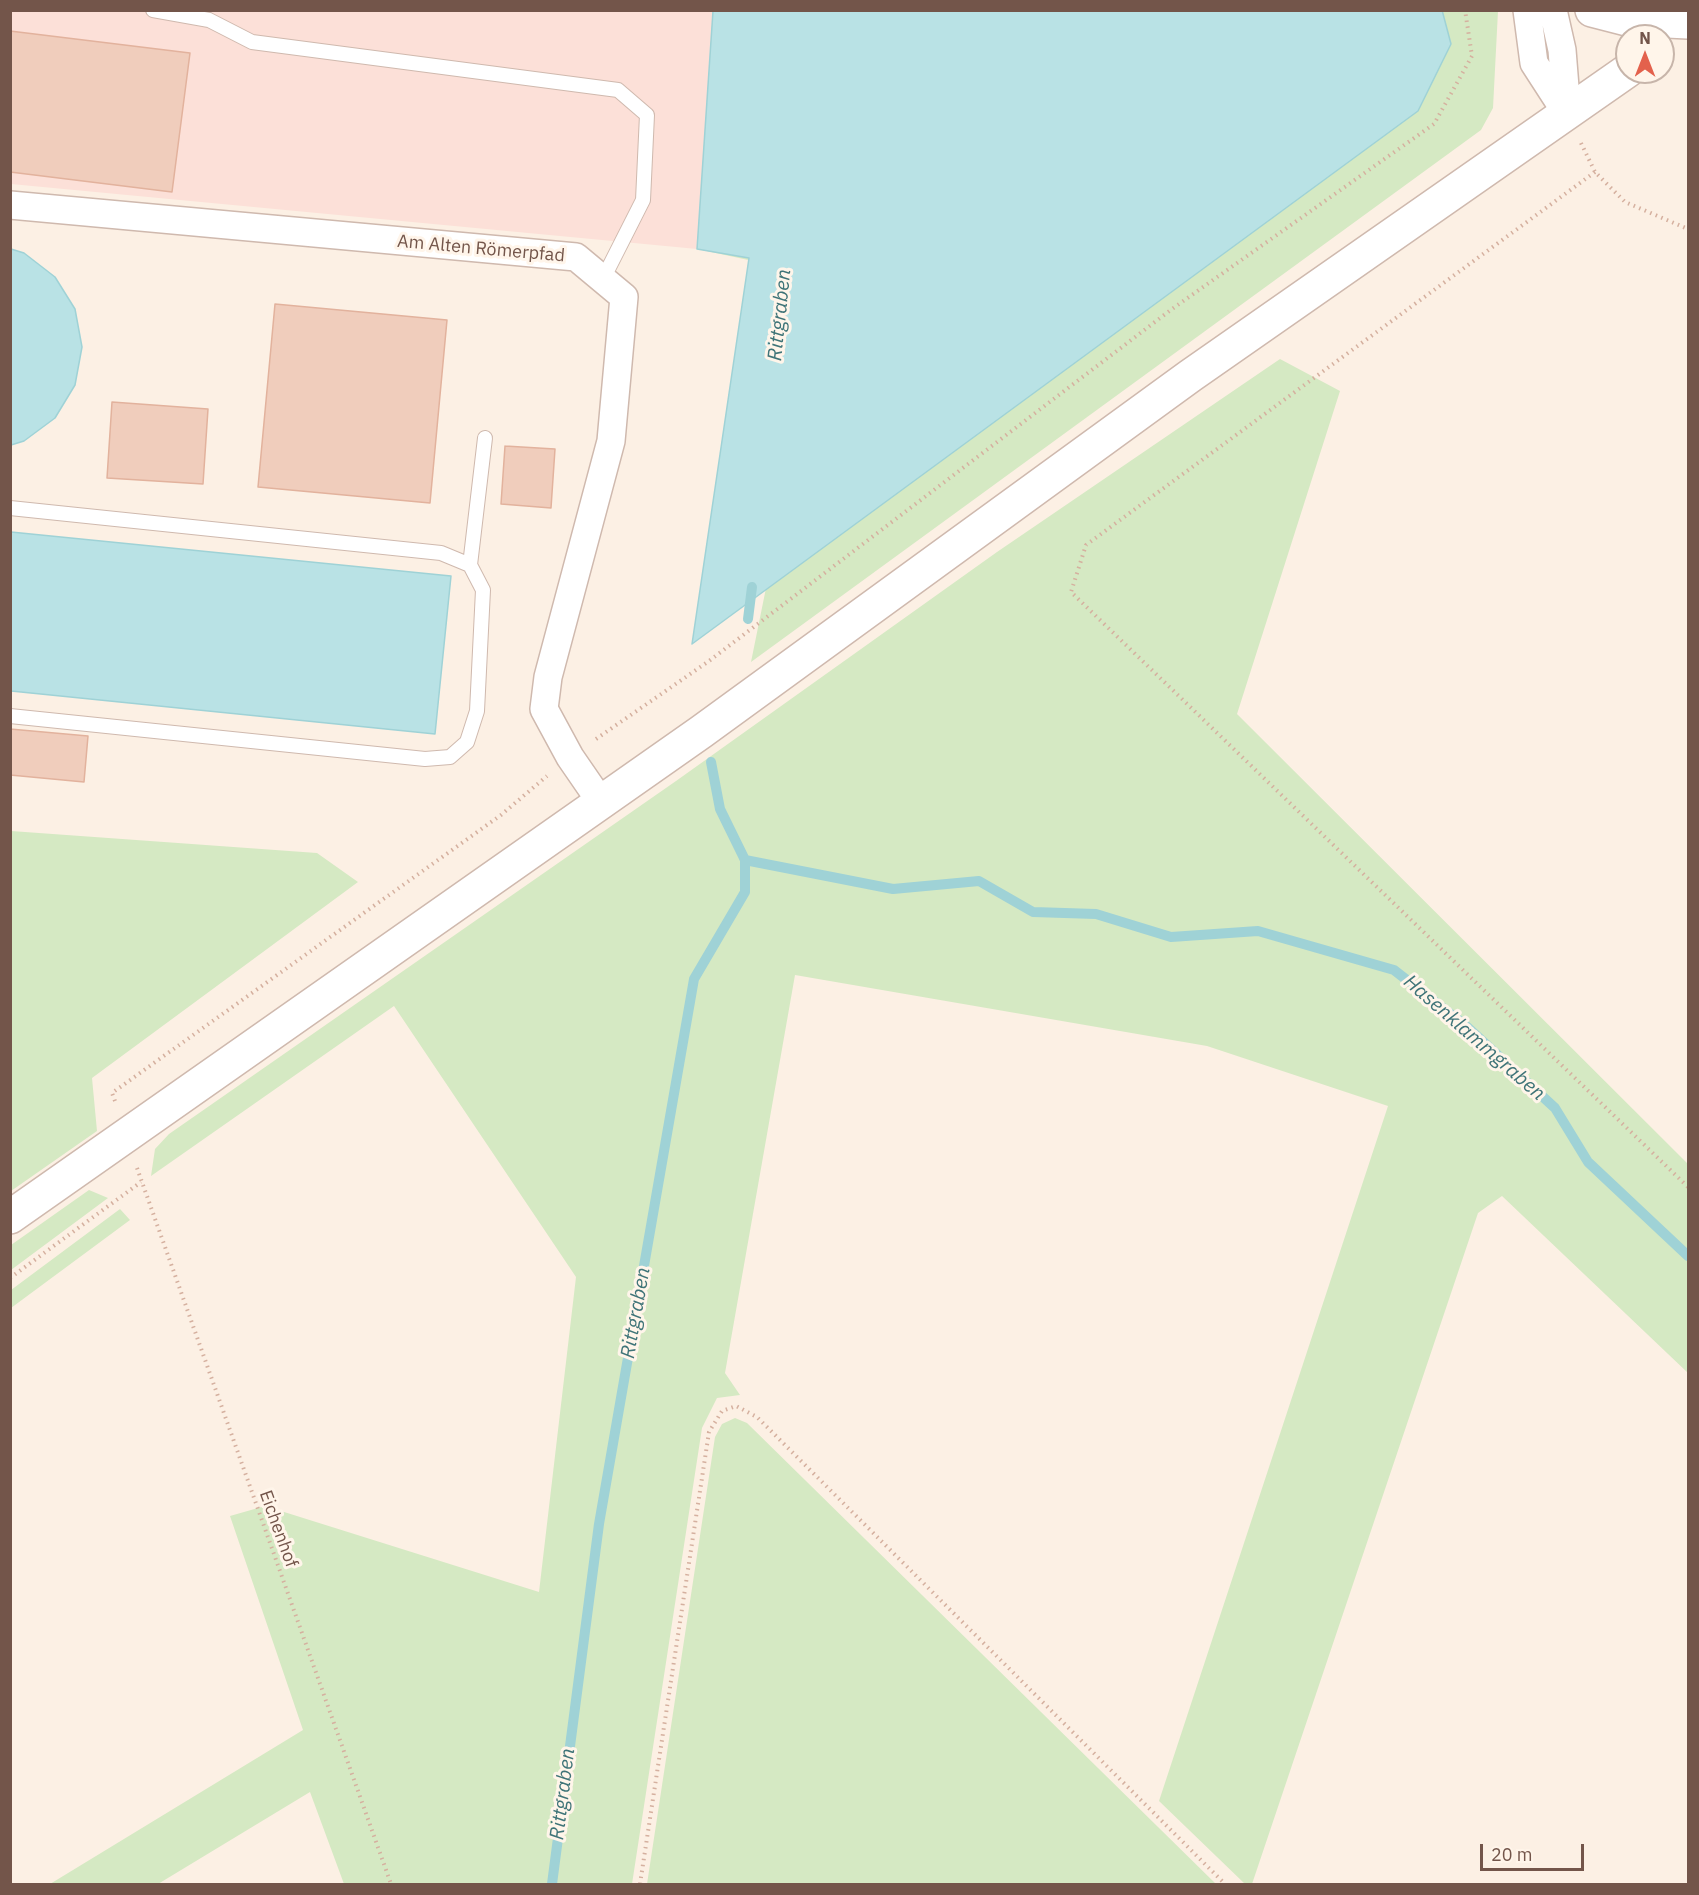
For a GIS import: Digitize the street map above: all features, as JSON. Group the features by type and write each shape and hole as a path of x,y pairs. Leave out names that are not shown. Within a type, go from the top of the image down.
{"street":[{"path":"1527,10 1534,63 1567,114"},
{"path":"1553,10 1562,50 1567,114"},
{"path":"1592,10 1627,19 1689,22"},
{"path":"1675,38 1689,28"},
{"path":"10,1217 601,802 990,523 1190,376 1615,80"},
{"name":"Am Alten Römerpfad","path":"10,205 576,257 624,297 611,441 548,677 544,709 570,756 601,802"}],"lane":[{"path":"153,10 209,20 252,42 618,90 647,115 643,200 603,279"},
{"path":"10,716 425,759 450,757 467,742 477,711 483,590 470,565 485,438"},
{"path":"10,508 441,553 470,565"}],"path":[{"path":"130,1134 112,1093 501,815 570,756 709,661 827,569 1172,309 1434,124 1472,56 1465,10"},
{"path":"1567,114 1595,172 1625,202 1689,229"},
{"path":"1595,172 1086,545 1071,592 1689,1187"},
{"name":"Eichenhof","path":"10,1278 141,1182 391,1884"},
{"path":"640,1884 709,1432 722,1411 736,1406 758,1417 1225,1884"}],"shaded area":[{"path":"10,11 713,11 697,249 11,184"}],"green space":[{"path":"713,11 1498,11 1493,108 1481,130 751,662 781,514 753,261 697,249"},
{"path":"1280,359 1340,391 1237,714 1688,1164 1688,1373 1502,1196 1478,1213 1252,1884 1245,1884 1159,1801 1388,1106 1207,1046 795,975 725,1373 740,1395 717,1398 702,1428 632,1884 344,1884 310,1792 158,1884 50,1884 303,1730 230,1516 265,1506 539,1592 576,1277 394,1006 151,1176 155,1149 169,1134 676,781 997,552"},
{"path":"11,831 317,853 358,882 92,1078 97,1131 11,1191"},
{"path":"89,1190 108,1198 11,1270 11,1245"},
{"path":"120,1209 130,1220 11,1308 11,1290"},
{"path":"735,1418 747,1423 1216,1884 647,1884 715,1437 722,1424"}],"water":[{"path":"1442,10 1451,44 1418,111 692,644 749,258 697,249 713,11"},
{"path":"11,249 24,253 55,277 75,309 82,347 75,385 55,418 24,441 11,445"},
{"path":"11,532 451,576 435,734 11,691"}],"building":[{"path":"10,31 190,53 172,192 10,172"},
{"path":"275,304 447,320 430,503 258,487"},
{"path":"112,402 208,409 203,484 107,478"},
{"path":"505,446 555,449 551,508 501,504"},
{"path":"10,729 88,736 84,782 10,775"}],"waterway":[{"name":"Rittgraben","path":"748,619 752,587"},
{"name":"Rittgraben","path":"552,1884 599,1524 694,979 745,892 745,860 720,809 711,762"},
{"name":"Hasenklammgraben","path":"745,860 893,889 979,881 1033,912 1096,914 1171,937 1258,931 1394,970 1466,1026 1555,1108 1588,1162 1688,1256"}]}
